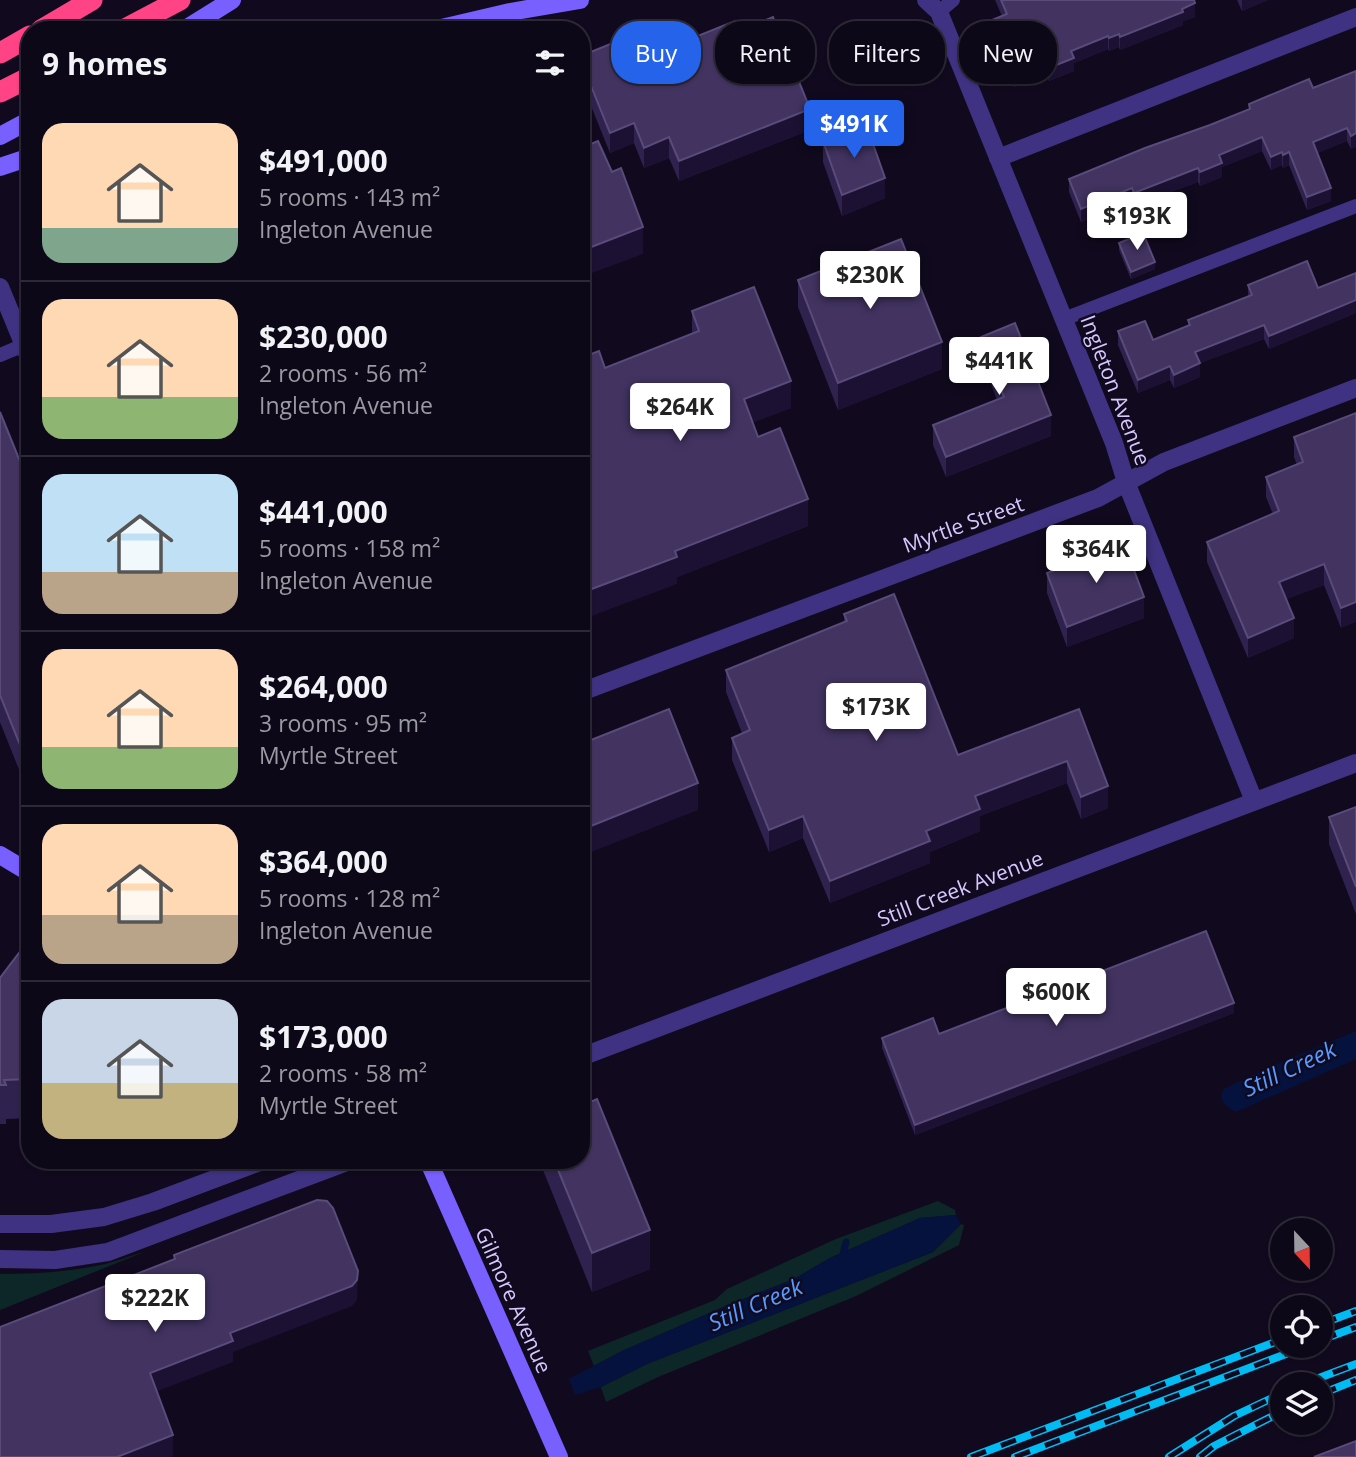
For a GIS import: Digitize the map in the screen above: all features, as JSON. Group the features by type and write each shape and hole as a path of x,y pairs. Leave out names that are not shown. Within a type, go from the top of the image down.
{"highway":[{"path":"56,21 92,0"},
{"path":"140,21 180,0"},
{"path":"0,52 21,41"},
{"path":"0,92 21,82"}],"main road":[{"path":"198,21 232,0"},
{"path":"472,21 580,0"},
{"path":"0,136 21,125"},
{"path":"0,167 21,160"},
{"path":"0,855 21,868"},
{"name":"Gilmore Avenue","path":"432,1169 559,1457"}],"street":[{"name":"Ingleton Avenue","path":"932,6 1064,319 1254,801"},
{"path":"998,158 1356,17"},
{"path":"0,287 21,338"},
{"name":"Myrtle Street","path":"590,689 1098,498 1164,462 1356,388"},
{"name":"Still Creek Avenue","path":"590,1054 1356,763"},
{"path":"0,1224 51,1224 104,1217 241,1169"},
{"path":"0,1259 55,1260 108,1252 328,1169"}],"lane":[{"path":"932,6 953,0"},
{"path":"1064,319 1356,205"},
{"path":"0,355 21,353"}],"green space":[{"path":"938,1201 955,1210 956,1215 920,1218 830,1258 794,1279 622,1351 594,1366 588,1351 715,1300 727,1289 836,1239"},
{"path":"961,1224 964,1225 959,1245 856,1296 658,1377 606,1402 601,1387 647,1364 933,1252"},
{"path":"144,1252 0,1310 0,1274 76,1269 106,1264"}],"water":[{"name":"Still Creek","path":"1356,1031 1356,1059 1236,1112 1224,1103 1224,1089"},
{"name":"Still Creek","path":"956,1215 961,1224 933,1252 647,1364 601,1387 575,1395 569,1379 622,1351 794,1279 830,1258 920,1218"}],"building":[{"path":"1001,0 1194,0 1195,3 1182,9 1183,12 1120,37 1119,34 1109,38 1108,36 1071,51 1074,58 1057,65 1057,21 992,21 1007,14"},
{"path":"715,29 715,84 800,84 810,109 679,161 669,137 644,148 634,123 610,133 590,83 590,52 611,44 611,84 701,84 701,35"},
{"path":"1356,71 1356,133 1351,136 1347,128 1313,142 1331,188 1307,197 1289,152 1271,157 1262,137 1219,155 1222,163 1200,172 1198,168 1134,193 1132,188 1081,209 1069,179 1250,109 1249,104 1309,79 1313,88"},
{"path":"866,124 885,178 842,195 823,141"},
{"path":"598,141 612,172 621,168 643,227 590,248 590,144"},
{"path":"1143,233 1155,262 1131,272 1119,243"},
{"path":"901,239 942,342 838,383 798,280"},
{"path":"1307,261 1318,288 1356,273 1356,300 1269,336 1264,325 1195,352 1200,363 1174,375 1170,366 1138,380 1118,331 1145,321 1153,340 1190,325 1188,320 1252,295 1248,285"},
{"path":"754,287 791,381 744,399 758,437 780,428 808,499 675,551 677,557 590,590 590,354 599,351 605,368 699,331 692,311"},
{"path":"1015,323 1051,415 946,457 933,425 1004,397 981,337"},
{"path":"0,412 21,464 21,745 0,695"},
{"path":"1356,413 1356,602 1341,608 1324,564 1279,582 1294,618 1248,638 1207,542 1279,511 1266,477 1303,462 1294,437"},
{"path":"1124,543 1144,597 1067,627 1047,573"},
{"path":"894,594 958,755 1079,709 1108,786 1081,797 1067,761 975,796 980,809 926,831 930,841 830,881 803,816 769,830 732,738 750,730 726,670 847,621 844,614"},
{"path":"669,709 698,783 590,826 590,740"},
{"path":"1356,807 1356,887 1329,817"},
{"path":"1206,931 1234,1003 915,1125 882,1038 933,1018 939,1034"},
{"path":"19,953 21,954 21,1079 4,1080 6,1085 0,1085 0,978"},
{"path":"597,1099 650,1230 592,1253 558,1169 590,1169 590,1102"},
{"path":"317,1200 327,1201 333,1208 358,1271 357,1280 352,1286 230,1333 233,1341 150,1373 173,1435 117,1457 0,1457 0,1327 175,1259 174,1255"},
{"path":"1356,1441 1356,1457 1314,1457"}],"waterway":[{"path":"842,1258 846,1242"}],"railway":[{"path":"1333,1320 1356,1311"},
{"path":"1333,1336 1356,1327"},
{"path":"971,1457 1270,1344"},
{"path":"1015,1457 1275,1358"},
{"path":"1333,1373 1356,1364"},
{"path":"1333,1389 1356,1380"},
{"path":"1169,1457 1234,1416 1270,1399"},
{"path":"1200,1457 1214,1446 1270,1418"}]}
